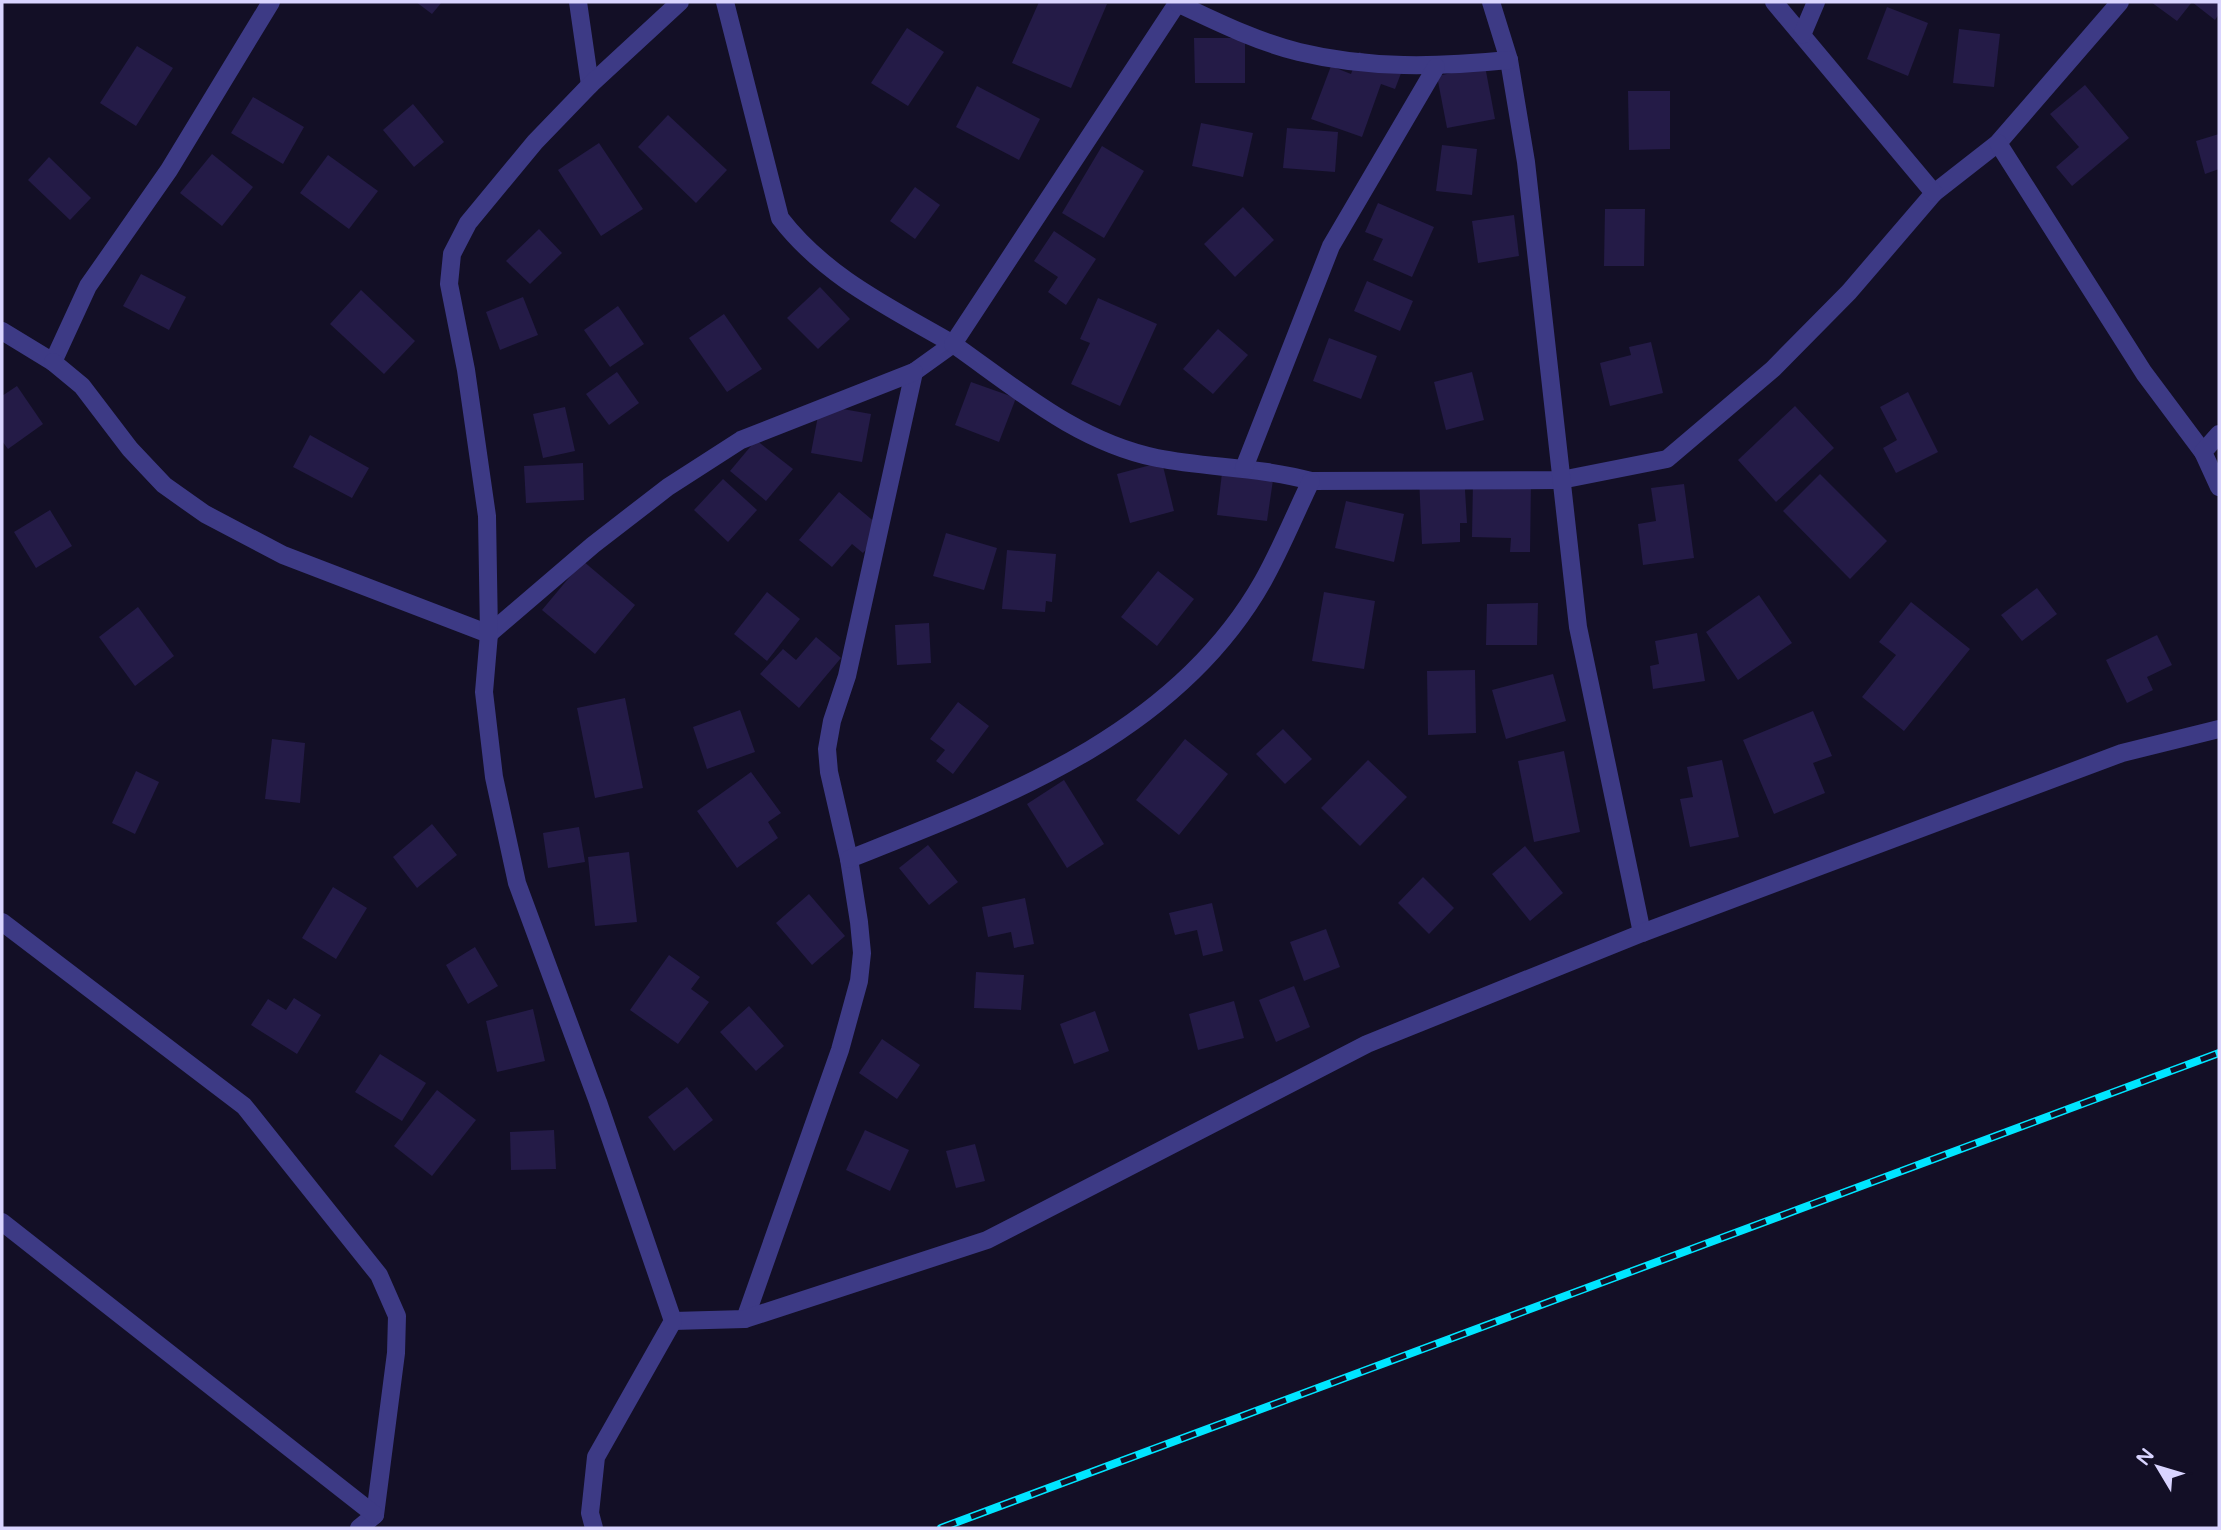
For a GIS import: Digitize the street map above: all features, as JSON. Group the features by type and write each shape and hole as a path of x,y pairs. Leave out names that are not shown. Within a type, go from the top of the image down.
{"street":[{"path":"54,362 88,286 169,170 271,2"},
{"path":"578,2 590,85"},
{"path":"594,1528 590,1513 596,1457 673,1321 598,1102 517,883 494,777 484,692 489,634 487,516 466,370 449,284 452,254 476,213 534,142 590,85 680,2"},
{"path":"725,2 780,218 802,247 837,276 953,344 1074,429 1119,448 1158,458 1244,468 1311,481 1561,480 1667,459 1782,359 1849,292 1934,193 1998,143 2120,2"},
{"path":"1491,2 1509,60 1526,162 1578,627 1642,933"},
{"path":"1774,2 1934,193"},
{"path":"1802,35 1816,2"},
{"path":"489,634 625,520 668,487 741,440 914,372 953,344 1065,169 1179,3 1229,27 1299,52 1388,65 1436,67 1509,60"},
{"path":"1244,468 1331,246 1436,67"},
{"path":"1998,143 2144,373 2203,452 2219,486"},
{"path":"2,331 54,362 82,386 130,449 164,485 205,514 284,555 489,634"},
{"path":"745,1319 840,1050 859,981 862,953 849,859 829,772 827,750 832,721 847,676 914,372"},
{"path":"2203,452 2219,434"},
{"path":"849,859 989,803 1049,774 1102,744 1169,694 1220,641 1262,583 1311,481"},
{"path":"673,1321 745,1319 987,1240 1367,1044 1642,933 2122,753 2219,729"},
{"path":"2,922 244,1106 379,1275 397,1316 397,1353 374,1515 359,1528"},
{"path":"2,1222 374,1515"}],"building":[{"path":"416,2 442,2 432,14"},
{"path":"1039,2 1107,4 1071,88 1012,63"},
{"path":"2151,2 2192,2 2177,21"},
{"path":"2192,2 2219,2 2219,14 2215,20"},
{"path":"1887,7 1928,23 1908,76 1867,59"},
{"path":"907,28 944,52 908,106 871,83"},
{"path":"1959,29 2000,34 1994,87 1953,83"},
{"path":"1194,38 1245,38 1245,83 1195,83"},
{"path":"137,46 173,68 136,126 100,103"},
{"path":"1359,52 1403,68 1395,89 1381,84 1362,137 1311,119 1331,66 1351,74"},
{"path":"1485,66 1495,119 1447,128 1437,76"},
{"path":"2085,85 2129,138 2072,186 2056,167 2079,147 2050,114"},
{"path":"977,86 1040,119 1019,160 956,127"},
{"path":"1628,91 1670,91 1670,149 1629,150"},
{"path":"253,97 304,127 283,164 231,133"},
{"path":"413,104 444,142 414,167 383,130"},
{"path":"668,115 727,170 696,203 638,147"},
{"path":"1201,123 1253,133 1243,177 1192,166"},
{"path":"1287,128 1338,132 1335,172 1283,168"},
{"path":"2219,134 2219,169 2205,174 2196,141"},
{"path":"599,143 643,209 601,236 558,170"},
{"path":"1442,145 1477,149 1472,195 1436,191"},
{"path":"1102,146 1144,171 1104,238 1062,213"},
{"path":"212,154 253,187 222,226 180,193"},
{"path":"328,155 378,191 349,229 300,193"},
{"path":"49,157 91,198 70,220 28,180"},
{"path":"915,187 940,205 915,239 890,221"},
{"path":"1378,203 1434,227 1412,277 1373,260 1383,239 1365,232"},
{"path":"1243,207 1274,240 1235,277 1204,244"},
{"path":"1605,209 1645,209 1644,266 1604,266"},
{"path":"1514,215 1519,256 1478,263 1472,221"},
{"path":"539,229 562,253 530,284 506,261"},
{"path":"1054,231 1096,259 1066,305 1048,292 1058,277 1034,261"},
{"path":"141,274 186,297 169,330 123,306"},
{"path":"1367,281 1413,301 1400,331 1354,311"},
{"path":"820,287 850,319 818,349 787,318"},
{"path":"361,290 415,341 384,374 330,324"},
{"path":"523,297 538,335 500,350 486,312"},
{"path":"1098,298 1157,324 1120,406 1071,384 1090,343 1080,339"},
{"path":"618,306 644,344 610,367 584,330"},
{"path":"724,314 762,369 727,392 689,338"},
{"path":"1218,329 1248,355 1213,394 1183,369"},
{"path":"1329,338 1377,356 1361,399 1313,381"},
{"path":"1651,342 1663,393 1610,406 1600,363 1631,355 1629,347"},
{"path":"617,372 639,403 609,425 586,394"},
{"path":"1472,372 1484,420 1446,430 1434,382"},
{"path":"971,382 1016,398 999,442 955,425"},
{"path":"17,386 43,424 8,449 2,441 2,396"},
{"path":"1908,392 1938,452 1896,473 1883,448 1897,440 1880,407"},
{"path":"820,405 871,414 862,462 811,453"},
{"path":"1795,406 1834,448 1776,502 1738,460"},
{"path":"565,407 575,451 543,458 533,414"},
{"path":"310,435 369,468 352,498 293,467"},
{"path":"756,440 793,469 766,501 730,471"},
{"path":"1162,462 1174,511 1130,523 1117,474"},
{"path":"583,463 584,500 526,503 524,466"},
{"path":"1222,473 1273,480 1267,521 1217,515"},
{"path":"1464,474 1467,523 1460,523 1460,542 1422,544 1419,477"},
{"path":"1820,474 1887,541 1850,579 1783,511"},
{"path":"723,479 757,510 728,542 694,510"},
{"path":"1473,480 1531,481 1530,552 1510,552 1511,538 1472,537"},
{"path":"1684,484 1694,558 1643,565 1638,524 1656,521 1651,488"},
{"path":"839,492 883,529 863,553 852,544 832,567 799,540"},
{"path":"1346,501 1404,514 1394,562 1335,548"},
{"path":"50,510 72,546 36,568 14,532"},
{"path":"946,533 997,548 984,590 933,576"},
{"path":"1007,550 1056,554 1052,602 1046,601 1045,612 1002,609"},
{"path":"583,561 635,605 595,654 542,610"},
{"path":"1158,571 1194,599 1157,646 1121,617"},
{"path":"2037,588 2057,614 2022,641 2001,615"},
{"path":"767,592 800,619 767,661 734,634"},
{"path":"1324,592 1375,601 1364,669 1312,661"},
{"path":"1759,595 1792,643 1738,680 1706,632"},
{"path":"1911,602 1970,649 1904,731 1862,697 1896,655 1879,642"},
{"path":"1538,603 1537,645 1486,645 1487,604"},
{"path":"138,607 174,656 135,686 99,637"},
{"path":"929,623 931,663 897,665 895,625"},
{"path":"1697,633 1705,681 1653,689 1650,666 1659,664 1655,641"},
{"path":"2157,635 2172,665 2147,677 2153,690 2127,703 2106,660"},
{"path":"816,637 841,658 799,708 760,674 783,649 796,660"},
{"path":"1475,670 1476,733 1428,735 1427,671"},
{"path":"1553,674 1566,721 1506,739 1492,690"},
{"path":"625,698 643,788 595,798 577,708"},
{"path":"958,702 989,726 953,774 936,761 945,750 930,739"},
{"path":"740,710 755,752 707,769 693,727"},
{"path":"1813,711 1832,756 1813,763 1825,793 1774,814 1743,740"},
{"path":"1283,729 1312,759 1285,784 1256,754"},
{"path":"272,739 305,743 300,803 265,799"},
{"path":"1185,739 1228,774 1179,835 1136,800"},
{"path":"1564,751 1580,832 1534,842 1518,761"},
{"path":"1368,760 1407,797 1360,846 1321,808"},
{"path":"1722,760 1739,837 1690,847 1680,799 1693,797 1687,767"},
{"path":"136,771 159,782 135,834 112,823"},
{"path":"751,772 781,813 768,822 778,838 737,868 697,811"},
{"path":"1064,780 1104,844 1067,868 1027,804"},
{"path":"432,824 457,855 417,888 393,857"},
{"path":"579,827 585,862 548,868 543,833"},
{"path":"928,845 958,882 929,905 899,868"},
{"path":"1525,846 1563,893 1530,921 1492,874"},
{"path":"629,852 637,922 595,926 588,857"},
{"path":"1423,877 1454,908 1429,934 1398,903"},
{"path":"333,887 367,908 336,959 302,938"},
{"path":"809,894 845,936 812,965 776,923"},
{"path":"1025,898 1034,944 1014,948 1011,932 988,937 982,907"},
{"path":"1212,903 1223,951 1203,956 1197,930 1175,935 1169,913"},
{"path":"1326,929 1340,967 1304,981 1290,942"},
{"path":"475,947 498,986 468,1004 446,965"},
{"path":"669,955 700,977 691,989 709,1002 678,1044 630,1010"},
{"path":"976,972 1024,975 1021,1010 974,1008"},
{"path":"1294,986 1310,1027 1276,1042 1259,1000"},
{"path":"294,998 321,1015 297,1054 251,1025 268,999 286,1010"},
{"path":"1234,1001 1244,1038 1198,1050 1189,1014"},
{"path":"749,1006 784,1046 756,1071 720,1032"},
{"path":"533,1009 545,1061 497,1072 486,1021"},
{"path":"1095,1011 1109,1051 1074,1064 1060,1024"},
{"path":"882,1039 920,1065 897,1099 859,1073"},
{"path":"380,1054 426,1083 402,1121 355,1092"},
{"path":"687,1087 713,1120 674,1151 648,1117"},
{"path":"437,1090 476,1120 432,1176 394,1146"},
{"path":"554,1130 556,1169 511,1170 510,1132"},
{"path":"865,1130 909,1150 890,1191 846,1170"},
{"path":"975,1144 985,1181 956,1188 946,1151"}],"railway":[{"path":"941,1528 2219,1053"}]}
